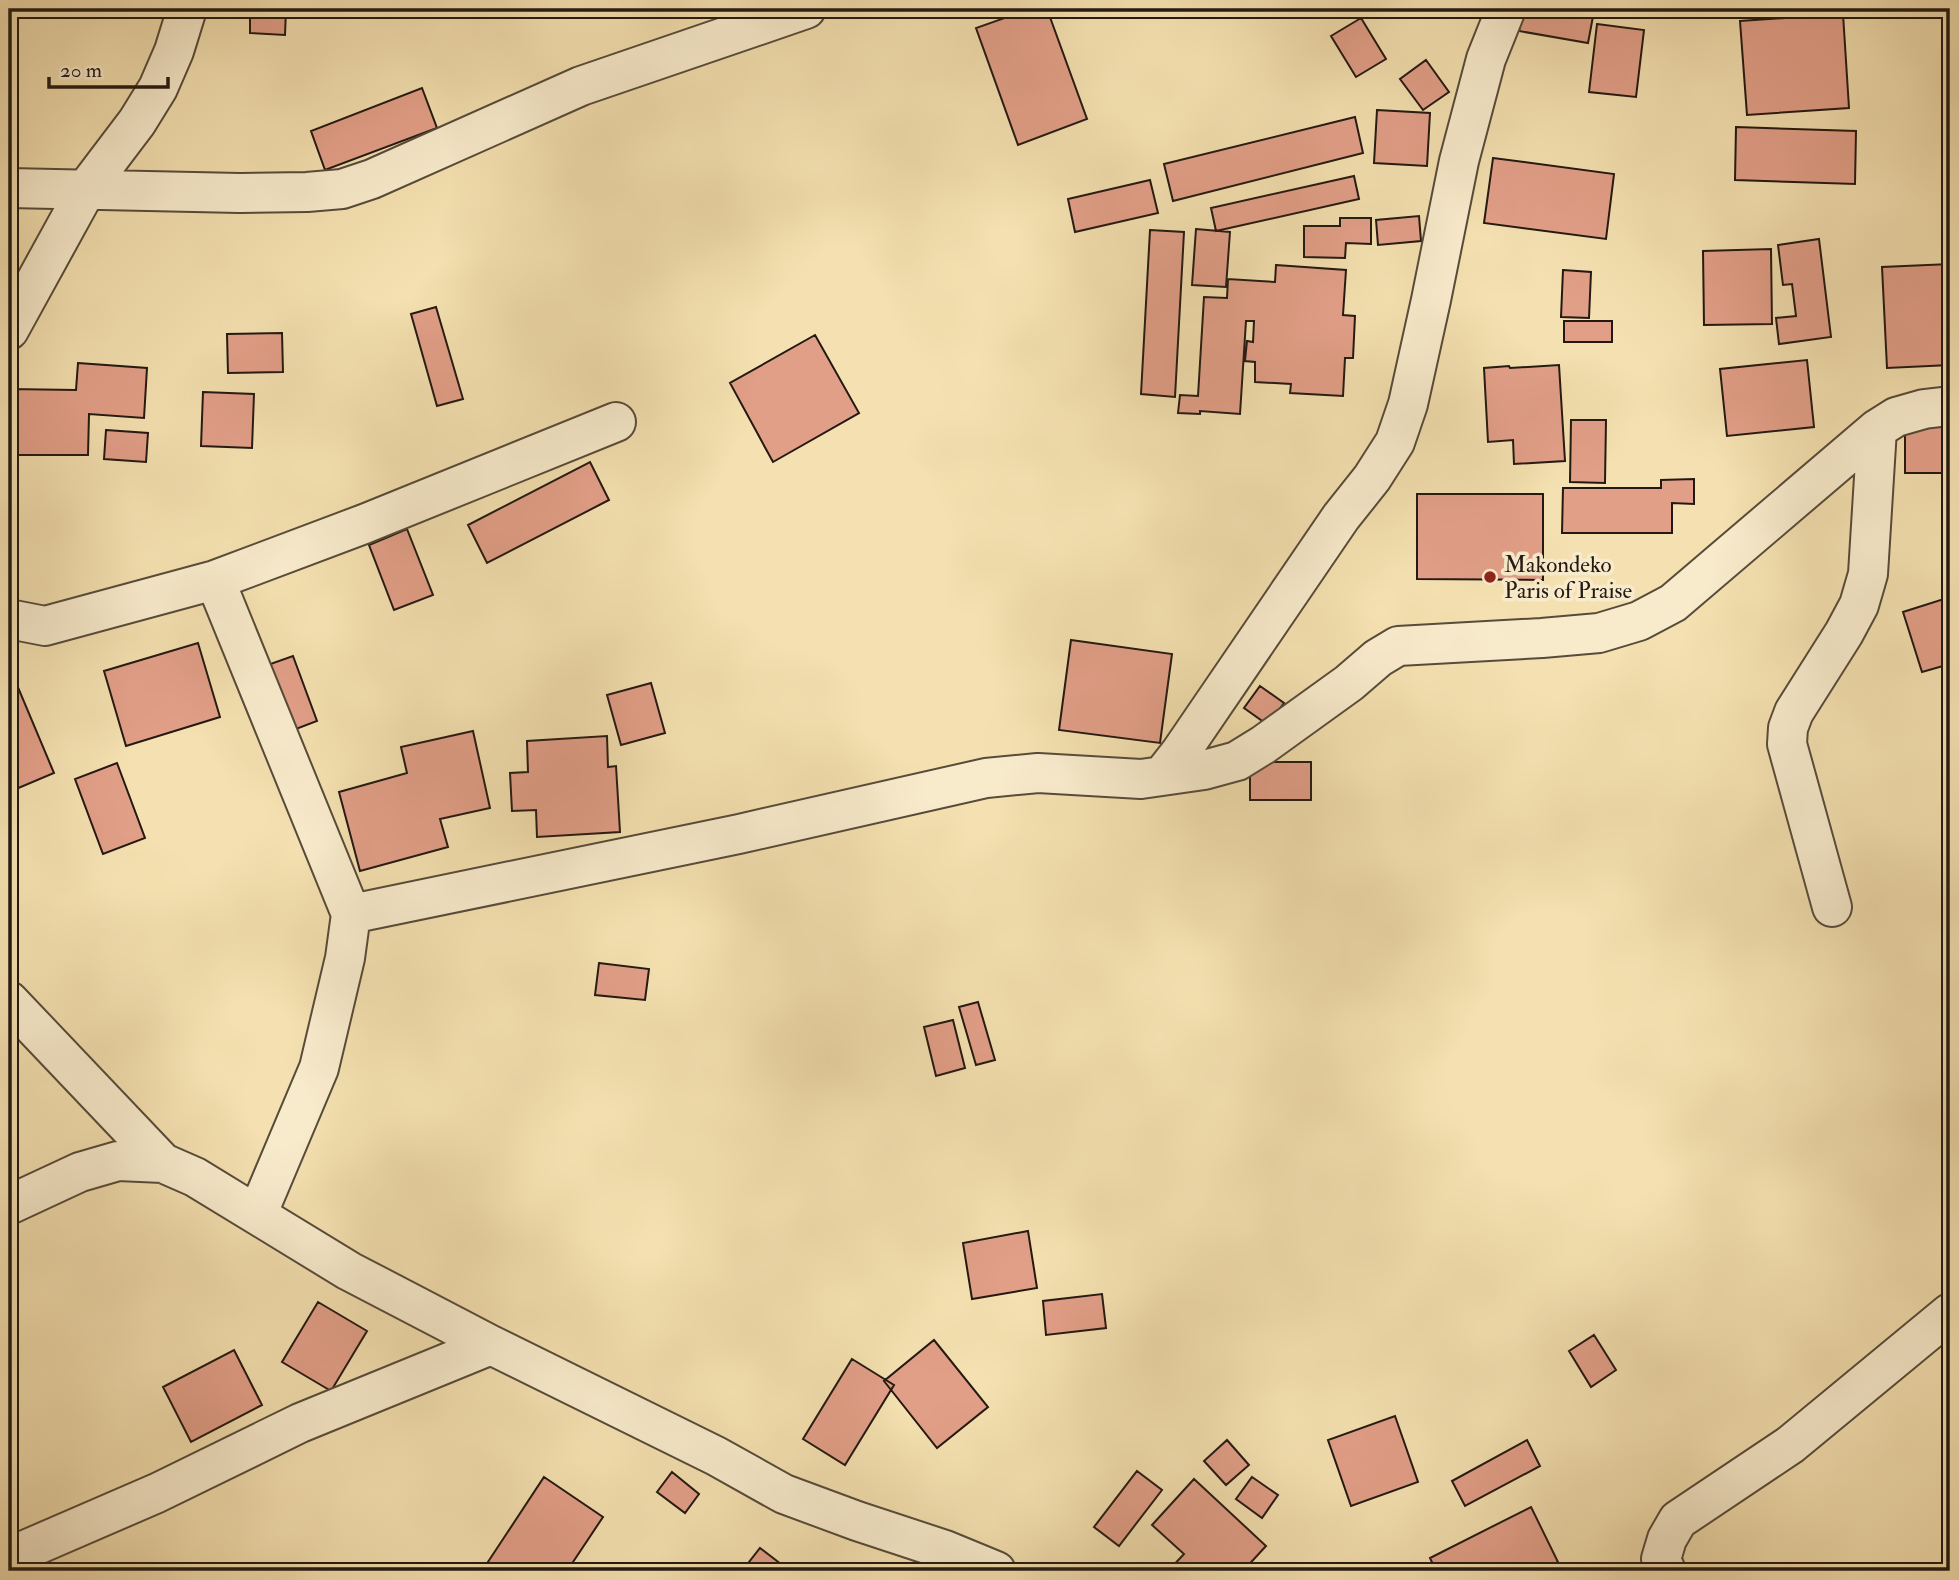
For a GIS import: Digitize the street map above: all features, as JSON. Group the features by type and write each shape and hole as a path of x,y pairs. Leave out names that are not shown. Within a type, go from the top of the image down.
{"street":[{"path":"9,330 87,188 138,122 158,88 174,51 187,9"},
{"path":"9,188 240,193 342,190 581,86 806,9"},
{"path":"1162,776 1395,442 1411,391 1459,161 1486,59 1506,9"},
{"path":"351,914 739,834 986,778 1038,773 1142,779 1204,770 1237,761 1398,646 1599,633 1639,621 1673,603 1877,429 1896,416 1950,406"},
{"path":"9,619 45,626 215,580 364,524 616,422"},
{"path":"1832,907 1787,744 1788,728 1794,712 1859,605 1868,574 1877,429"},
{"path":"215,580 351,914 345,958 319,1068 257,1215"},
{"path":"9,1001 163,1163"},
{"path":"9,1205 80,1172 118,1161 163,1163 195,1177 349,1271 491,1345 716,1456 785,1494 945,1550 996,1571"},
{"path":"1666,1571 1661,1559 1667,1539 1678,1520 1790,1445 1950,1313"},
{"path":"9,1557 157,1493 300,1423 491,1345"}],"building":[{"path":"250,9 286,9 285,35 250,33"},
{"path":"1030,9 1047,9 1087,119 1018,145 976,28"},
{"path":"1523,9 1594,11 1588,43 1519,31"},
{"path":"1843,14 1849,108 1747,115 1740,21"},
{"path":"1361,18 1386,59 1356,77 1331,36"},
{"path":"1597,24 1644,30 1636,97 1589,92"},
{"path":"1426,60 1449,92 1423,110 1400,79"},
{"path":"422,88 437,128 325,170 311,131"},
{"path":"1377,110 1430,113 1427,166 1374,163"},
{"path":"1355,117 1363,153 1173,201 1164,164"},
{"path":"1736,127 1856,131 1855,184 1735,180"},
{"path":"1493,158 1614,174 1606,239 1484,223"},
{"path":"1354,176 1359,199 1216,231 1211,208"},
{"path":"1150,180 1158,213 1075,232 1068,199"},
{"path":"1419,216 1421,241 1378,245 1376,220"},
{"path":"1340,218 1371,218 1371,244 1346,243 1345,258 1304,257 1304,226 1340,226"},
{"path":"1196,229 1230,232 1226,287 1192,285"},
{"path":"1150,230 1184,232 1175,397 1141,394"},
{"path":"1819,239 1831,337 1779,344 1776,318 1796,316 1792,284 1783,285 1778,245"},
{"path":"1771,249 1772,324 1704,325 1703,251"},
{"path":"1950,264 1950,365 1887,368 1882,267"},
{"path":"1276,265 1346,270 1343,315 1355,316 1353,358 1345,358 1343,396 1290,393 1291,384 1255,382 1255,362 1245,361 1247,341 1253,342 1254,321 1246,321 1240,414 1200,411 1200,414 1178,413 1180,395 1198,396 1204,297 1227,298 1228,279 1275,282"},
{"path":"1563,270 1591,272 1589,318 1561,317"},
{"path":"436,307 463,399 437,406 411,314"},
{"path":"1564,321 1612,321 1612,342 1564,342"},
{"path":"282,333 283,372 228,373 227,334"},
{"path":"815,335 859,413 773,462 730,383"},
{"path":"1807,360 1814,427 1727,436 1720,369"},
{"path":"78,363 147,368 144,418 89,414 88,455 9,455 9,389 76,390"},
{"path":"1559,365 1565,461 1514,464 1513,440 1488,442 1484,368"},
{"path":"203,392 254,394 252,448 201,446"},
{"path":"1905,414 1950,414 1950,473 1905,473"},
{"path":"1571,420 1606,420 1605,483 1570,482"},
{"path":"106,430 148,433 146,462 104,459"},
{"path":"590,462 609,500 487,563 468,525"},
{"path":"1694,479 1694,504 1672,503 1672,533 1562,533 1563,488 1661,488 1661,480"},
{"path":"1417,494 1543,494 1543,580 1417,579"},
{"path":"407,529 433,595 394,610 369,545"},
{"path":"1950,597 1950,664 1922,672 1903,612"},
{"path":"1071,640 1172,654 1160,743 1059,730"},
{"path":"198,643 220,717 126,746 104,671"},
{"path":"293,656 317,721 283,734 259,668"},
{"path":"9,666 54,773 9,792"},
{"path":"651,683 665,733 621,745 607,695"},
{"path":"1260,686 1284,703 1268,725 1244,708"},
{"path":"473,731 490,808 440,819 448,847 360,871 339,792 407,773 401,747"},
{"path":"607,736 608,767 616,766 620,832 537,837 536,810 512,811 510,773 528,772 527,741"},
{"path":"1250,762 1311,762 1311,800 1250,800"},
{"path":"117,763 145,838 103,854 75,779"},
{"path":"599,963 649,969 645,1000 595,995"},
{"path":"978,1002 995,1060 976,1065 959,1007"},
{"path":"953,1020 965,1068 936,1076 924,1027"},
{"path":"1028,1231 1037,1288 972,1299 963,1243"},
{"path":"1102,1294 1106,1328 1046,1335 1043,1301"},
{"path":"318,1302 367,1331 331,1391 282,1362"},
{"path":"1594,1335 1616,1370 1591,1387 1569,1351"},
{"path":"934,1340 988,1407 937,1448 884,1381"},
{"path":"234,1350 262,1405 191,1442 163,1387"},
{"path":"852,1359 894,1385 845,1465 803,1439"},
{"path":"1395,1416 1418,1482 1351,1506 1328,1440"},
{"path":"1227,1440 1249,1465 1226,1485 1204,1461"},
{"path":"1527,1440 1540,1466 1465,1506 1452,1481"},
{"path":"1137,1471 1162,1490 1119,1546 1094,1527"},
{"path":"672,1472 699,1494 685,1513 657,1492"},
{"path":"544,1477 603,1517 567,1571 482,1571"},
{"path":"1252,1477 1278,1495 1262,1518 1236,1499"},
{"path":"1194,1479 1266,1546 1243,1571 1168,1571 1184,1554 1152,1525"},
{"path":"1531,1507 1558,1562 1541,1571 1436,1571 1430,1558"},
{"path":"760,1548 790,1571 742,1571"}],"place":[{"name":"Makondeko Paris of Praise","path":"1490,577"}]}
